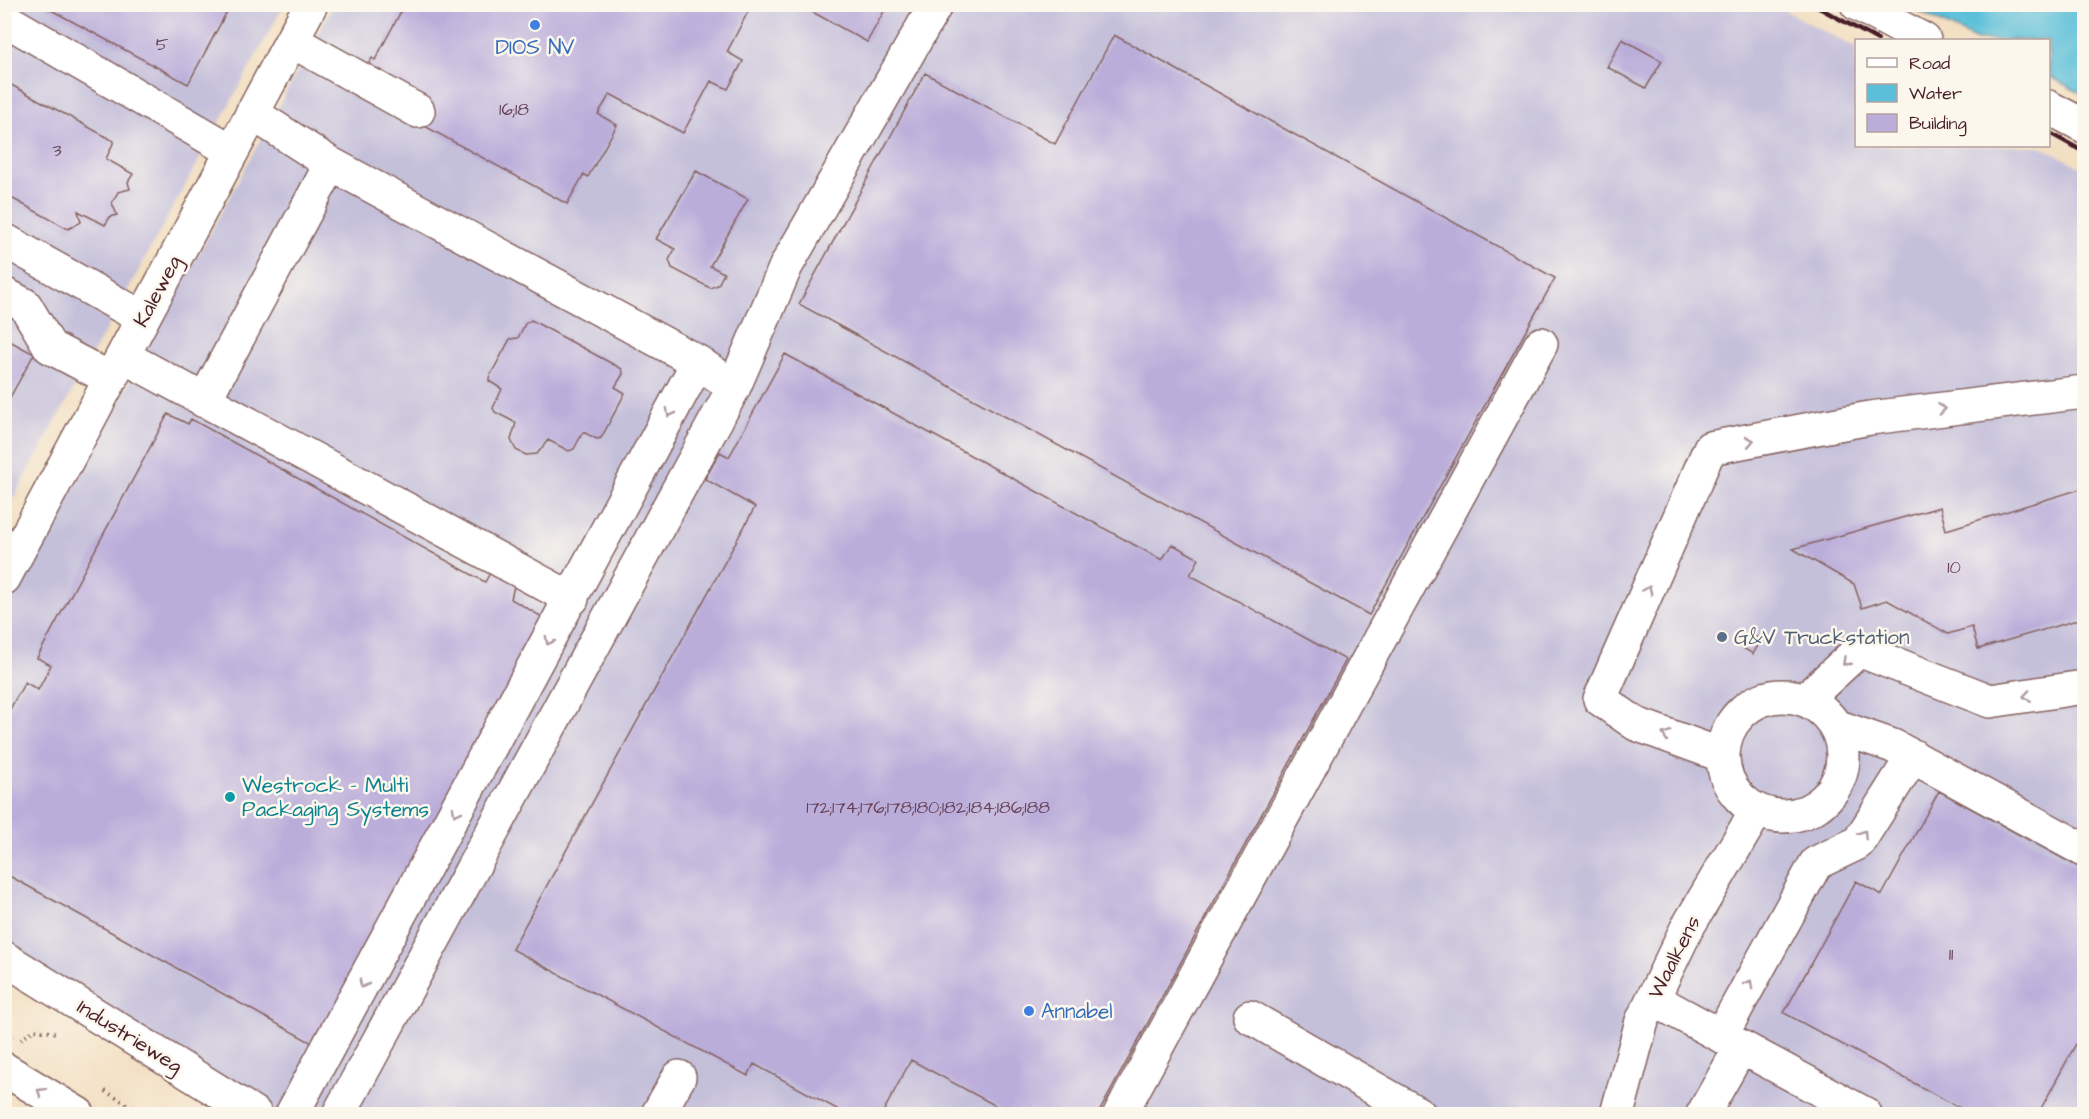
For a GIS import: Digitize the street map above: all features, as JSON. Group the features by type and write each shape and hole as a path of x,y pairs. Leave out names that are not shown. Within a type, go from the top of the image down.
{"main road":[{"name":"Kaleweg","path":"4,578 311,4"},
{"path":"349,1111 734,387 786,266 936,4"},
{"path":"1857,4 1922,39"},
{"path":"6,20 232,151"},
{"path":"292,40 418,111"},
{"path":"2050,107 2085,126"},
{"path":"252,113 332,164 698,362 734,387"},
{"path":"204,401 332,164"},
{"path":"4,240 143,318"},
{"path":"4,294 25,305 50,346 117,367 204,401 572,599"},
{"path":"1120,1114 1541,344"},
{"path":"292,1114 698,362"},
{"path":"1721,755 1636,724 1600,699 1710,448 1870,418 2085,392"},
{"path":"1806,699 1859,650 1990,701 2085,687"},
{"path":"1776,696 1806,699 1823,710 1836,726 1843,745 1843,765 1836,785 1824,801 1807,812 1787,816 1767,814 1757,810 1734,793 1725,775 1721,755 1724,736 1734,718 1749,705 1776,696"},
{"path":"1836,726 1893,746 2085,850"},
{"path":"1703,1114 1731,1041 1816,863 1858,843 1913,756"},
{"name":"Waalkens","path":"1617,1114 1642,1021 1687,928 1757,810"},
{"name":"Industrieweg","path":"4,958 255,1114"},
{"path":"1653,999 1864,1114"},
{"path":"1250,1017 1419,1114"},
{"path":"4,1069 78,1114"},
{"path":"658,1114 679,1077"}],"path":[{"path":"21,1040 34,1030 57,1033 68,1039"},
{"path":"95,1086 142,1114"}],"shaded area":[{"path":"5,5 284,5 5,514"},
{"path":"333,5 1774,5 1855,47 1855,147 2042,147 2084,169 2084,1114 273,1114 5,947 4,615"}],"water":[{"path":"1905,5 2084,5 2084,95 2050,77 2050,39 1975,39"}],"building":[{"path":"40,4 231,4 188,84"},
{"path":"405,4 752,4 727,52 743,61 728,89 711,81 683,133 610,94 598,114 617,125 588,177 584,174 567,204 419,123 366,69 372,58 375,60"},
{"path":"798,4 888,4 867,42"},
{"path":"1114,35 1555,278 1369,615 799,304 925,73 1055,144"},
{"path":"1622,39 1662,61 1646,88 1607,67"},
{"path":"4,81 114,141 106,159 133,174 128,182 130,189 118,192 112,203 117,215 110,217 105,225 78,211 81,222 68,229 4,194"},
{"path":"696,171 748,199 710,266 724,273 718,285 710,288 672,268 669,260 675,249 656,239"},
{"path":"531,320 622,369 623,374 615,387 625,393 601,438 597,439 583,432 574,449 569,451 548,440 537,454 526,455 516,450 511,440 516,423 495,412 493,408 502,389 489,381 489,378 510,339 518,338 525,324"},
{"path":"4,338 34,354 4,408"},
{"path":"785,354 1162,560 1172,544 1199,559 1190,575 1346,660 1098,1114 1011,1114 911,1060 882,1114 846,1114 754,1064 748,1076 512,949 755,507 705,479 720,452 729,457"},
{"name":"Westrock - Multi Packaging Systems","path":"168,414 188,424 191,419 485,582 495,564 514,586 511,599 549,621 321,1048 4,873 4,720 25,682 38,690 51,665 37,658"},
{"path":"2084,488 2084,618 1978,649 1972,627 1948,634 1887,600 1862,608 1854,584 1793,549 1940,507 1946,530"},
{"path":"1751,634 1761,640 1753,654 1743,648"},
{"path":"1939,791 2084,870 2084,1029 2038,1114 1971,1114 1784,1013 1856,881 1882,895"}],"railway":[{"path":"1812,4 1876,39"},
{"path":"2050,133 2084,152"}],"place":[{"name":"DIOS NV","path":"535,25"},
{"name":"G&V Truckstation","path":"1722,637"},
{"name":"Westrock - Multi Packaging Systems","path":"230,797"},
{"name":"Annabel","path":"1029,1011"}]}
